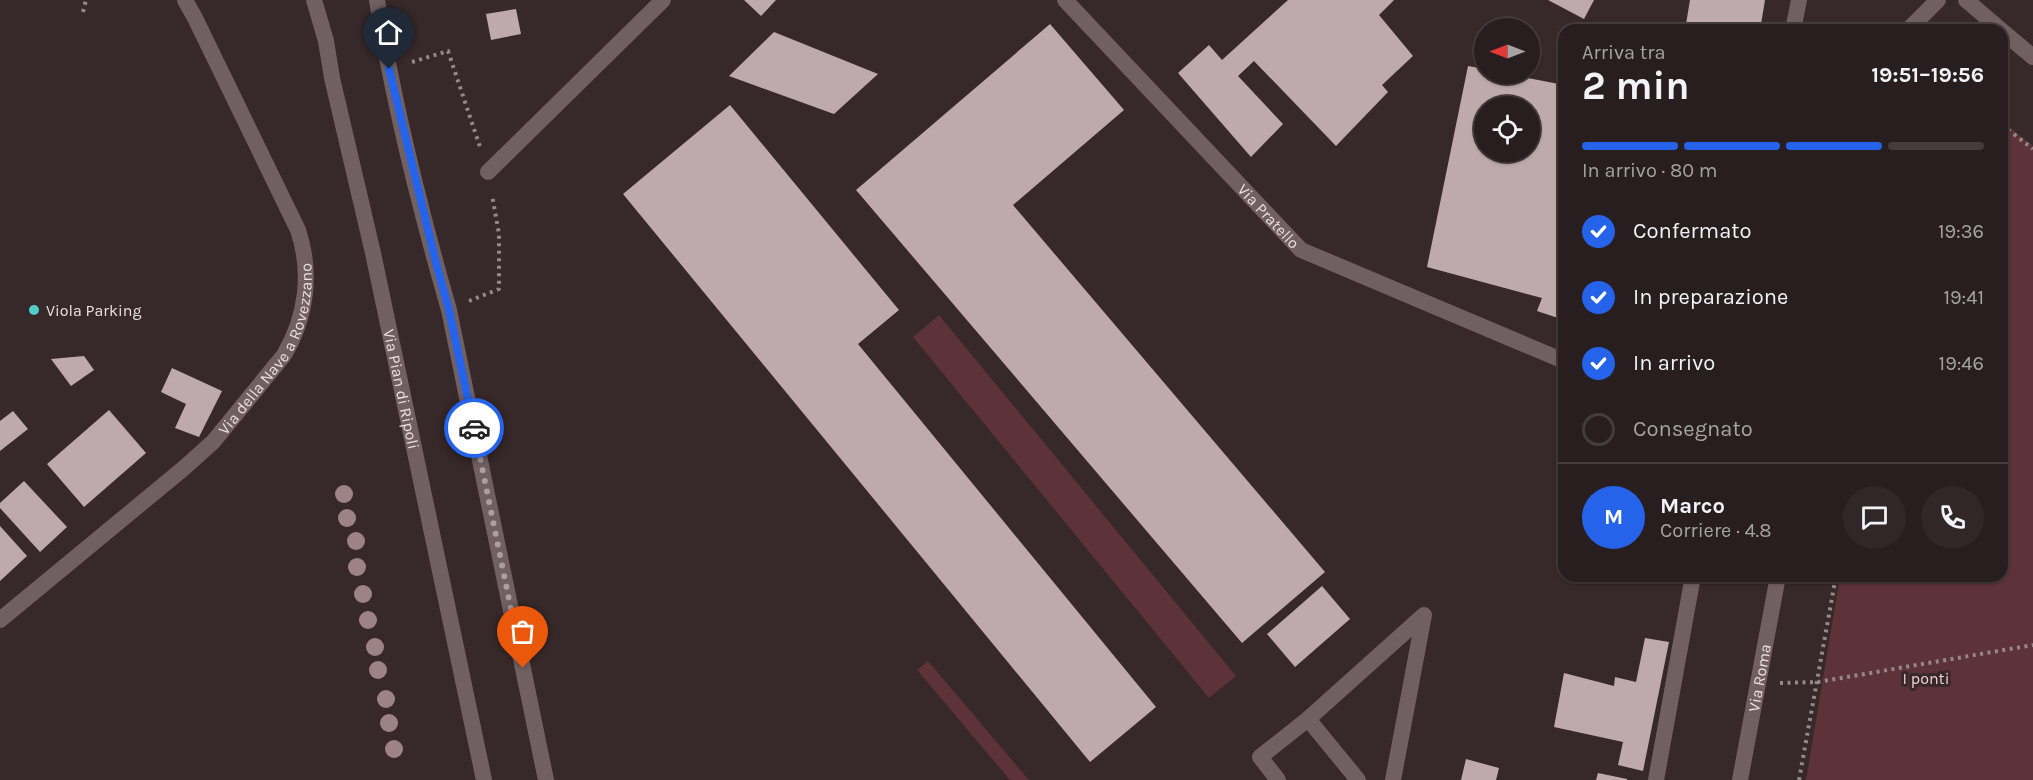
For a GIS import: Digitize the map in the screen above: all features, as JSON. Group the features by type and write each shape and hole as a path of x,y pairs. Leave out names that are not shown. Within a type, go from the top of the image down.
{"street":[{"name":"Via della Nave a Rovezzano","path":"0,620 213,442 284,355 302,312 307,280 304,248 298,230 195,18 184,0"},
{"name":"Via Pian di Ripoli","path":"314,0 326,41 332,78 373,253 484,780"},
{"path":"377,0 389,69 449,310 546,780"},
{"path":"488,172 663,0"},
{"name":"Via Pratello","path":"1065,0 1301,250 1558,358"},
{"path":"1794,24 1799,0"},
{"path":"1914,24 1938,0"},
{"path":"1966,0 1994,24"},
{"path":"2008,36 2033,57"},
{"path":"1656,780 1692,582"},
{"name":"Via Roma","path":"1740,780 1777,582"},
{"path":"1278,780 1260,757 1308,719 1424,615 1393,780"},
{"path":"1308,719 1358,780"}],"path":[{"path":"83,12 86,0"},
{"path":"2008,130 2033,149"},
{"path":"1799,780 1835,582"},
{"path":"1758,684 1818,682 2033,645"}],"green space":[{"name":"I ponti","path":"2008,126 2033,146 2033,780 1806,780 1839,582 2008,582"},
{"path":"939,315 1236,676 1209,698 913,337"},
{"path":"928,661 1029,780 1010,780 917,670"}],"building":[{"path":"744,0 776,0 761,16"},
{"path":"1288,0 1394,0 1379,15 1413,56 1382,85 1388,92 1336,146 1254,61 1238,76 1283,124 1251,157 1178,73 1209,45 1222,60"},
{"path":"1548,0 1594,0 1584,19"},
{"path":"1690,0 1765,0 1761,24 1686,24"},
{"path":"516,9 521,34 491,40 486,14"},
{"path":"1050,24 1124,110 1013,205 1325,572 1242,643 856,190"},
{"path":"774,32 878,74 834,114 729,76"},
{"path":"1468,66 1474,67 1474,84 1540,84 1540,80 1558,84 1558,318 1537,311 1542,298 1427,267"},
{"path":"730,105 899,310 858,344 1156,707 1090,762 623,194"},
{"path":"84,356 94,370 71,386 51,359"},
{"path":"172,368 222,391 199,437 175,428 186,404 161,392"},
{"path":"109,410 146,453 84,507 47,464"},
{"path":"13,411 28,429 0,451 0,421"},
{"path":"24,481 67,527 40,552 0,508 0,503"},
{"path":"0,526 27,556 0,581"},
{"path":"1322,586 1350,619 1295,667 1267,634"},
{"path":"1645,638 1669,642 1643,771 1618,765 1623,742 1554,727 1564,673 1614,686 1615,677 1636,682"},
{"path":"1466,759 1499,768 1496,780 1461,780"},
{"path":"1598,773 1627,779 1627,780 1596,780"}],"way so far":[{"path":"474,428 523,668"}],"place":[{"name":"Viola Parking","path":"34,310"}],"route":[{"path":"389,69 449,310 474,428"}]}
